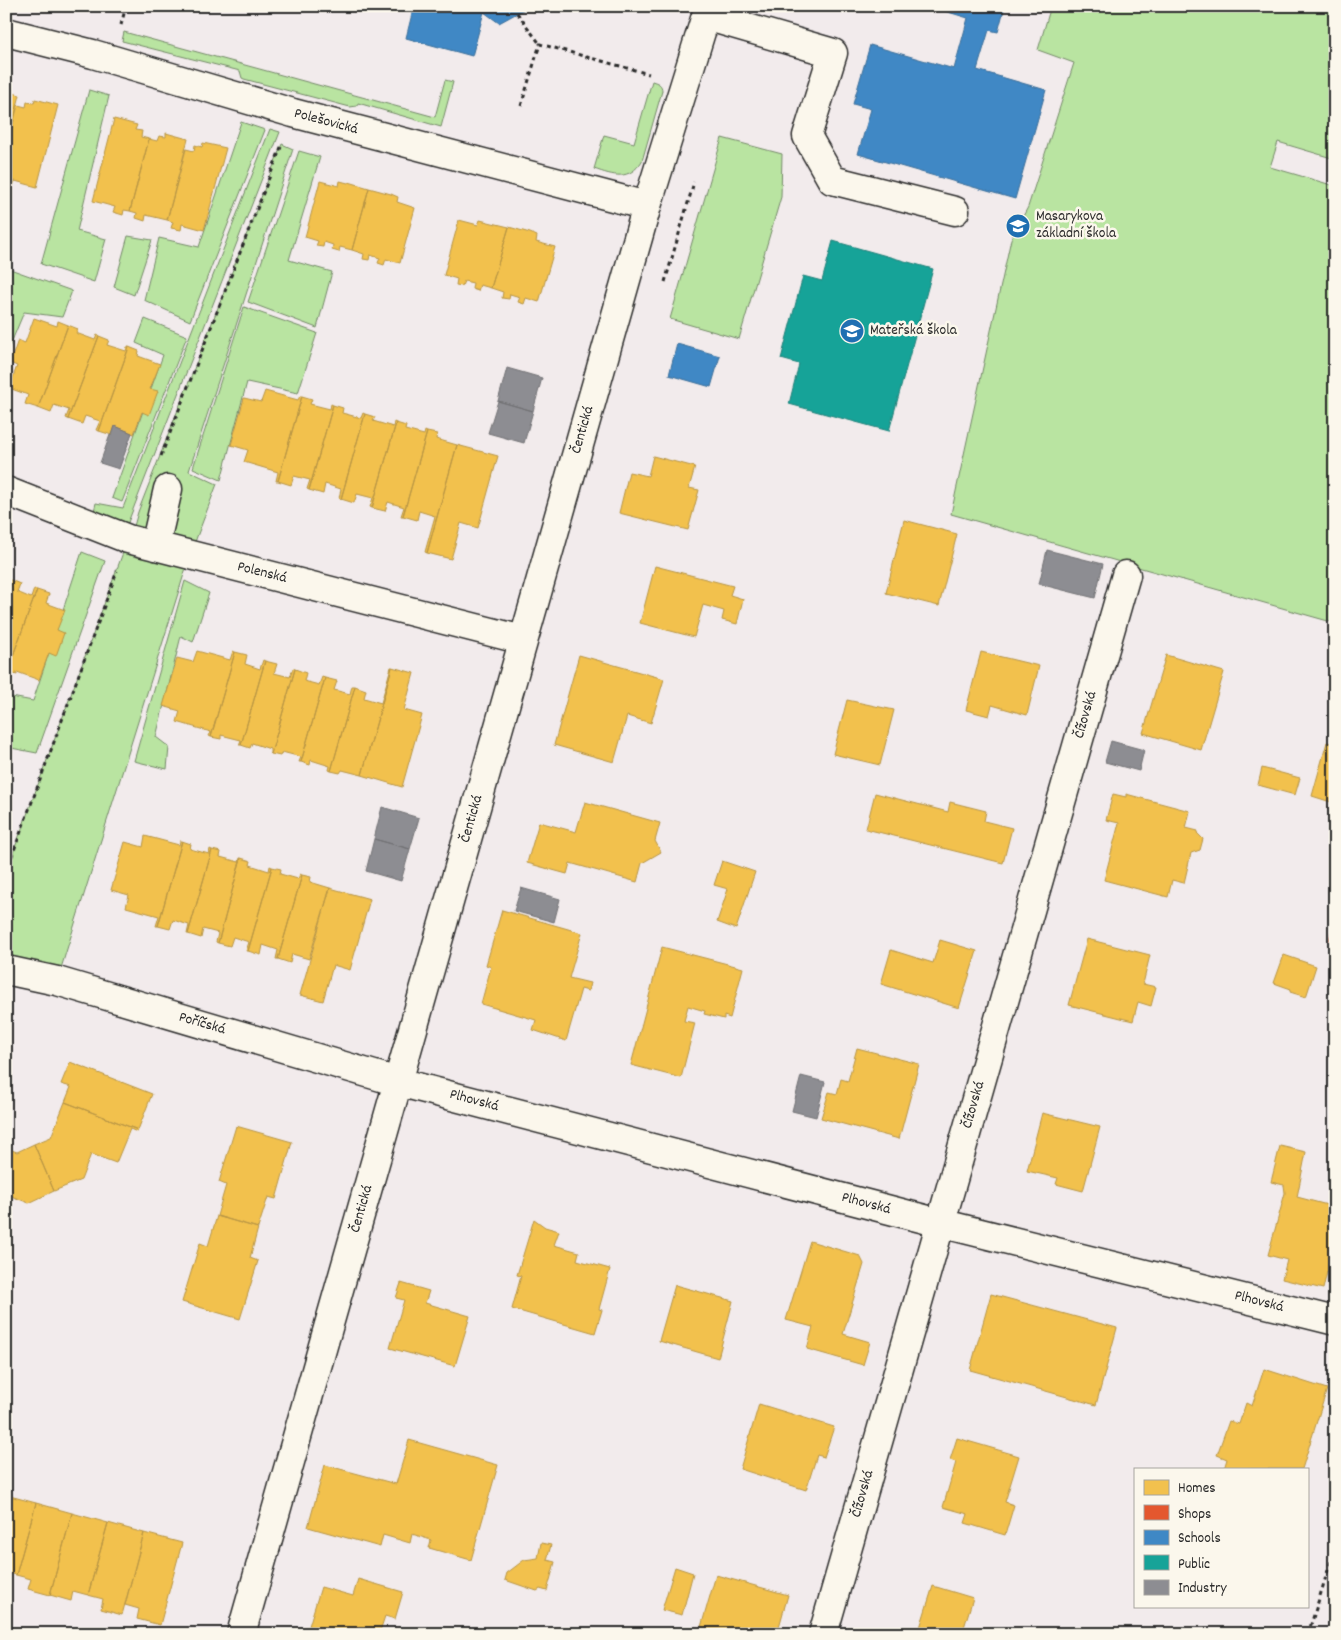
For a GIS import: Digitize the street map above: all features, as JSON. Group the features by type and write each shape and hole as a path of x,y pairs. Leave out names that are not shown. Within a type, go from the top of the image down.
{"street":[{"name":"Čentická","path":"241,1634 647,206 707,11"},
{"path":"707,11 833,53 807,136 832,180 955,211"},
{"name":"Polešovická","path":"6,32 92,54 293,114 647,206"},
{"path":"155,546 168,488"},
{"name":"Polenská","path":"6,491 128,539 523,640"},
{"name":"Čížovská","path":"822,1634 1126,575"},
{"name":"Poříčská","path":"6,970 57,982 398,1082"},
{"name":"Plhovská","path":"398,1082 940,1223 1335,1322"}],"path":[{"path":"517,14 540,44 649,74"},
{"path":"521,106 540,44"},
{"path":"160,458 293,114"},
{"path":"6,872 128,539"},
{"path":"1308,1634 1335,1548"}],"green space":[{"path":"1051,6 1335,6 1335,159 1278,142 1270,167 1335,186 1335,623 951,514 1011,239 1028,207 1074,63 1038,50"},
{"path":"124,32 435,117 445,80 453,82 441,127 358,103 357,106 350,107 244,79 240,71 122,41"},
{"path":"652,81 660,85 662,91 642,161 632,172 621,175 608,174 594,169 604,135 634,143"},
{"path":"89,90 109,96 77,231 106,239 94,282 41,264"},
{"path":"241,122 265,130 190,321 144,300 159,238 199,247"},
{"path":"270,129 280,132 125,530 94,511 96,503 123,508"},
{"path":"722,138 782,154 781,197 739,339 670,319"},
{"path":"282,144 293,149 189,471 217,484 190,555 57,981 6,970 6,872 128,539 131,537 138,512"},
{"path":"299,151 320,157 289,260 332,272 317,328 248,302"},
{"path":"128,236 152,240 134,295 114,287"},
{"path":"10,269 72,291 62,317 24,312 6,355 6,279"},
{"path":"244,307 317,333 298,393 247,382 221,480 193,468"},
{"path":"145,319 187,336 122,502 112,498 163,355 136,343"},
{"path":"82,552 105,561 37,753 6,747 6,696 33,701"},
{"path":"185,581 209,593 193,642 181,636 156,737 169,747 167,769 134,761"}],"building: Homes":[{"path":"6,91 20,95 6,149"},
{"path":"35,99 58,105 37,187 15,181 13,186 6,184 6,150 18,105 26,107 27,102 34,103"},
{"path":"114,119 137,125 135,130 142,131 141,137 149,139 130,211 124,210 123,215 113,212 115,207 93,201"},
{"path":"166,133 188,139 167,220 146,215 145,221 136,218 137,213 130,211 149,139 157,141 159,136 166,137"},
{"path":"203,143 226,148 204,230 182,224 181,230 171,228 173,222 167,220 186,149 194,151 195,145 202,147"},
{"path":"320,181 339,186 340,181 349,182 369,188 352,250 340,247 339,252 332,250 333,245 324,242 323,247 316,246 318,241 305,237"},
{"path":"369,188 398,197 397,202 415,208 400,263 386,259 384,265 378,263 380,258 370,255 369,260 363,259 364,254 352,250"},
{"path":"459,220 478,225 480,220 509,227 491,288 480,285 478,291 472,289 473,283 464,281 462,286 456,285 457,279 444,275"},
{"path":"509,227 537,236 536,242 555,247 539,302 526,298 524,304 518,302 520,297 510,294 509,299 502,298 503,292 491,288"},
{"path":"34,318 57,326 58,321 68,325 38,408 25,404 28,395 9,388 17,366 10,363 18,340 25,343"},
{"path":"68,325 78,329 76,333 95,340 97,335 99,336 68,419 66,418 69,410 54,405 51,413 38,408"},
{"path":"99,336 109,340 107,345 126,351 127,347 129,347 99,431 96,430 100,421 85,416 82,424 68,419"},
{"path":"129,347 139,351 138,356 160,364 150,389 158,391 149,415 142,412 134,434 115,426 112,435 99,431"},
{"path":"265,391 298,400 302,396 278,481 276,481 278,472 244,462 248,450 231,445 244,398 261,402"},
{"path":"302,396 312,399 310,404 330,409 331,404 333,405 309,490 307,489 310,480 294,476 291,485 278,481"},
{"path":"333,405 343,408 342,413 361,418 363,413 365,414 341,499 339,498 341,489 325,484 323,494 309,490"},
{"path":"365,414 375,417 373,421 393,427 394,422 396,423 372,508 370,507 373,498 357,494 354,503 341,499"},
{"path":"396,423 406,426 405,430 424,435 425,431 427,432 403,516 401,516 404,507 388,502 385,511 372,508"},
{"path":"427,432 437,434 436,439 457,445 427,553 425,552 435,516 419,511 417,520 403,516"},
{"path":"457,445 498,456 478,528 461,523 451,559 427,553"},
{"path":"653,456 695,467 689,488 699,490 688,530 619,513 629,472 648,476"},
{"path":"904,520 957,534 939,606 886,593"},
{"path":"655,566 733,586 730,595 743,599 737,624 722,620 724,611 703,605 694,637 640,623"},
{"path":"8,579 20,584 17,592 31,598 34,589 37,590 7,672 6,583"},
{"path":"37,590 49,594 46,603 65,610 57,630 64,633 56,656 49,653 39,680 17,672 17,675 7,672"},
{"path":"197,651 230,660 233,651 235,652 211,737 209,736 211,732 177,722 180,711 163,706 177,658 193,662"},
{"path":"235,652 247,655 245,664 260,669 263,660 265,661 241,745 239,745 241,740 221,735 221,739 211,737"},
{"path":"981,652 1039,666 1027,715 992,705 989,716 966,710"},
{"path":"579,655 664,679 651,723 627,716 614,762 554,745"},
{"path":"1166,655 1224,672 1201,750 1143,733"},
{"path":"265,661 277,664 274,673 290,677 293,668 295,669 271,754 270,749 252,743 250,748 241,745"},
{"path":"391,667 362,775 342,770 340,773 331,771 355,686 366,690 364,698 381,703"},
{"path":"392,667 414,673 404,710 422,715 402,787 362,775"},
{"path":"295,669 306,673 304,681 319,685 322,677 325,678 301,762 299,762 301,757 282,752 280,756 271,754"},
{"path":"325,678 337,681 334,690 350,694 352,686 355,686 331,771 329,770 330,766 311,760 310,765 301,762"},
{"path":"847,700 894,710 880,765 833,754"},
{"path":"1327,742 1335,744 1335,807 1334,803 1312,796"},
{"path":"1262,768 1300,778 1295,795 1258,785"},
{"path":"875,793 948,812 950,802 986,811 984,821 1012,828 1003,863 866,829"},
{"path":"1113,794 1126,797 1126,794 1190,811 1186,828 1198,831 1197,833 1203,839 1200,850 1191,853 1184,883 1172,880 1168,897 1104,880 1119,823 1106,820"},
{"path":"585,802 660,823 655,841 661,852 642,863 637,882 570,863 567,874 527,863 539,822 576,832"},
{"path":"145,836 179,845 180,841 182,841 158,926 156,926 159,916 126,907 129,895 111,890 125,842 143,847"},
{"path":"182,841 191,844 190,849 209,854 210,849 212,850 188,934 189,925 173,920 170,929 158,926"},
{"path":"212,850 221,852 220,857 239,862 241,858 218,943 216,942 218,933 203,929 201,938 188,934"},
{"path":"241,858 251,861 250,865 269,871 270,866 272,867 248,951 246,951 249,942 233,937 230,946 218,943"},
{"path":"722,861 755,872 736,929 717,922 728,889 714,885"},
{"path":"272,867 281,869 280,874 298,879 300,874 302,875 278,959 276,959 278,950 263,945 261,955 248,951"},
{"path":"302,875 311,877 310,882 330,888 309,959 292,954 290,963 278,959"},
{"path":"330,888 370,899 350,970 333,965 323,1001 300,995"},
{"path":"502,910 582,933 569,978 590,983 588,991 581,989 566,1041 533,1030 536,1020 481,1004 491,967 486,965"},
{"path":"1087,939 1150,955 1143,984 1156,987 1151,1006 1138,1002 1133,1021 1069,1005"},
{"path":"940,940 977,951 959,1008 881,984 891,950 933,963"},
{"path":"662,947 743,968 730,1018 724,1016 724,1019 704,1014 705,1011 688,1006 684,1021 695,1023 681,1078 631,1065"},
{"path":"1284,955 1316,966 1306,997 1290,992 1291,989 1274,983"},
{"path":"857,1048 919,1064 899,1139 821,1118 829,1092 837,1094 841,1079 848,1081"},
{"path":"70,1062 152,1094 138,1130 65,1102 71,1087 61,1084"},
{"path":"65,1102 138,1130 137,1132 130,1129 116,1163 91,1154 81,1180 54,1191 34,1144 51,1137"},
{"path":"1042,1113 1100,1127 1083,1191 1056,1184 1058,1178 1027,1171"},
{"path":"236,1126 292,1142 276,1199 268,1197 258,1228 217,1216 226,1185 219,1182"},
{"path":"34,1144 54,1191 29,1203 6,1194 6,1148 17,1152"},
{"path":"1280,1146 1306,1152 1297,1197 1335,1207 1335,1251 1323,1289 1282,1279 1287,1260 1268,1255 1285,1193 1284,1185 1271,1182"},
{"path":"217,1216 258,1228 250,1258 258,1261 240,1319 182,1302 200,1243 208,1246"},
{"path":"534,1219 545,1227 559,1231 554,1245 579,1252 577,1260 610,1269 599,1309 602,1310 595,1333 512,1309 521,1276 517,1275"},
{"path":"810,1241 860,1256 864,1264 843,1334 870,1342 863,1365 807,1349 813,1327 786,1320"},
{"path":"401,1283 429,1291 425,1303 470,1316 455,1366 390,1348 404,1300 396,1298"},
{"path":"675,1285 733,1301 718,1358 659,1341"},
{"path":"991,1294 1117,1328 1096,1405 970,1370"},
{"path":"1264,1369 1327,1389 1302,1468 1224,1468 1227,1459 1217,1455 1229,1421 1239,1424 1246,1403 1252,1406"},
{"path":"759,1404 834,1427 824,1457 817,1455 806,1490 740,1469"},
{"path":"957,1438 1019,1456 1005,1502 1014,1505 1005,1535 965,1523 968,1514 943,1507 956,1462 950,1460"},
{"path":"409,1440 498,1465 471,1560 429,1548 431,1540 412,1534 410,1543 383,1535 380,1547 308,1527 325,1465 396,1484"},
{"path":"6,1495 36,1503 16,1575 6,1572"},
{"path":"36,1503 72,1513 50,1595 28,1589 31,1579 16,1575"},
{"path":"72,1513 108,1523 88,1595 73,1591 71,1601 50,1595"},
{"path":"108,1523 144,1533 122,1615 101,1609 103,1599 88,1595"},
{"path":"144,1533 182,1543 160,1625 137,1619 139,1609 125,1605"},
{"path":"541,1543 551,1545 547,1560 555,1562 547,1591 540,1589 537,1591 505,1580 507,1573 524,1560 538,1558"},
{"path":"675,1567 693,1573 682,1615 662,1610"},
{"path":"716,1575 788,1595 777,1634 725,1634 701,1627"},
{"path":"358,1579 403,1592 395,1619 385,1616 379,1634 327,1634 328,1631 309,1626 321,1587 353,1596"},
{"path":"933,1586 973,1598 962,1634 918,1634"}],"building: Shops":[{"path":"1335,918 1335,942 1329,940"}],"building: Schools":[{"path":"414,6 530,6 499,23 484,12 472,56 406,38"},
{"path":"928,6 1005,6 998,32 989,30 977,70 1046,90 1015,199 858,154 871,109 853,104 870,45 954,69 968,18"},
{"path":"677,344 720,356 711,387 669,375"}],"building: Public":[{"path":"833,241 933,269 889,431 789,404 799,364 781,359 803,276 822,281"}],"building: Industry":[{"path":"507,368 542,378 533,411 498,401"},
{"path":"498,401 533,411 524,443 488,433"},
{"path":"115,426 132,433 119,469 100,463"},
{"path":"1047,550 1103,564 1095,598 1039,584"},
{"path":"1111,741 1144,750 1139,771 1105,762"},
{"path":"382,807 419,818 410,849 374,839"},
{"path":"374,839 410,849 401,881 366,871"},
{"path":"521,888 560,899 554,922 514,911"},
{"path":"801,1076 825,1082 816,1117 792,1111"}],"place":[{"name":"Masarykova základní škola","path":"1018,226"},
{"name":"Mateřská škola","path":"852,331"}]}
